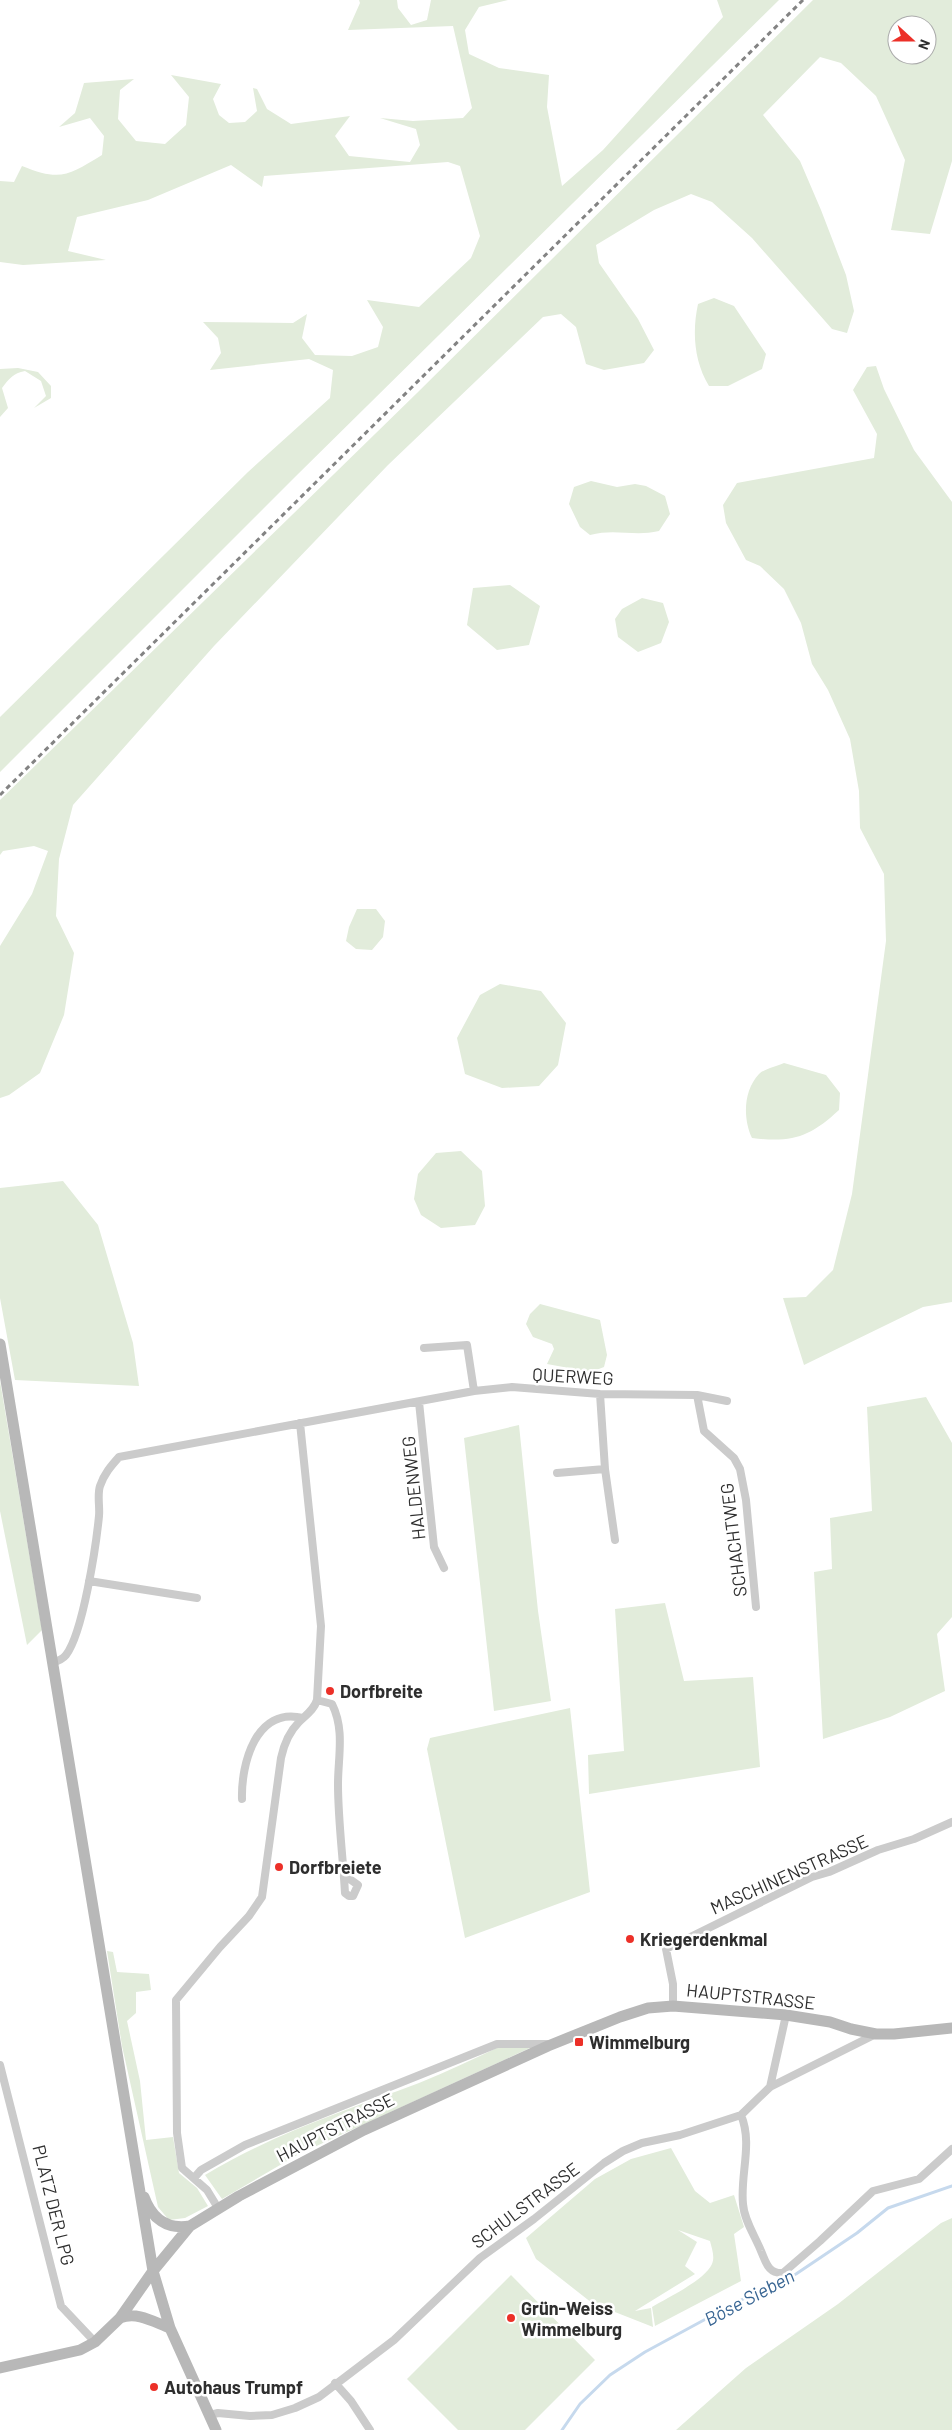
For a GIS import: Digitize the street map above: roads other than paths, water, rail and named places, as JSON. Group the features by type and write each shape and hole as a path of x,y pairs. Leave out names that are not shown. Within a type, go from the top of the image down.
{"main road":[{"path":"0,1344 153,2270 170,2328 216,2430"},
{"name":"HAUPTSTRASSE","path":"153,2270 190,2226 218,2208 356,2134 552,2044 634,2012 673,2006 786,2016 830,2022 876,2034 952,2028"},
{"path":"138,2181 147,2206 159,2221 177,2227 190,2226"},
{"path":"0,2368 80,2350 95,2342 120,2318 153,2270"},
{"path":"120,2318 130,2315 140,2316 170,2328"}],"street":[{"path":"424,1348 467,1345 474,1391"},
{"name":"QUERWEG","path":"419,1402 474,1391 512,1387 600,1394 697,1395 726,1401"},
{"path":"600,1394 605,1469 615,1540"},
{"name":"SCHACHTWEG","path":"697,1395 704,1431 734,1458 740,1469 746,1500 756,1607"},
{"path":"53,1662 63,1658 70,1648 89,1581 98,1529 99,1487 107,1471 120,1458 419,1402"},
{"name":"HALDENWEG","path":"419,1402 434,1547 444,1568"},
{"path":"218,2208 207,2190 182,2168 177,2133 176,2000 220,1947 249,1916 262,1897 285,1741 303,1718 315,1707 317,1700 321,1626 300,1423"},
{"path":"557,1473 605,1469"},
{"path":"89,1581 197,1598"},
{"path":"317,1700 332,1704 337,1714 341,1754 338,1784 344,1875"},
{"path":"242,1800 241,1778 252,1741 271,1724 288,1716 303,1718"},
{"name":"MASCHINENSTRASSE","path":"673,2006 673,1984 666,1948 812,1876 829,1872 878,1850 914,1839 952,1822"},
{"path":"770,2087 786,2016"},
{"name":"SCHULSTRASSE","path":"210,2415 218,2412 250,2416 272,2415 309,2403 394,2340 480,2258 534,2219 604,2163 623,2151 642,2143 680,2134 741,2115 770,2087 876,2034"},
{"name":"HAUPTSTRASSE","path":"194,2178 201,2170 245,2145 497,2044 552,2044"},
{"name":"PLATZ DER LPG","path":"0,2065 61,2306 95,2342"},
{"path":"741,2115 746,2135 743,2204 769,2270 776,2273 783,2273 820,2242 873,2191 919,2179 952,2149"},
{"path":"335,2383 351,2401 370,2430"}],"waterway":[{"name":"Böse Sieben","path":"562,2430 580,2404 610,2375 645,2352 739,2301 796,2274 857,2233 888,2208 952,2186"}],"railway":[{"path":"0,795 803,0"}],"place":[{"name":"Dorfbreite","path":"330,1691"},
{"name":"Dorfbreiete","path":"279,1867"},
{"name":"Kriegerdenkmal","path":"630,1939"},
{"name":"Wimmelburg","path":"579,2042"},
{"name":"Grün-Weiss Wimmelburg","path":"511,2318"},
{"name":"Autohaus Trumpf","path":"154,2387"}]}
